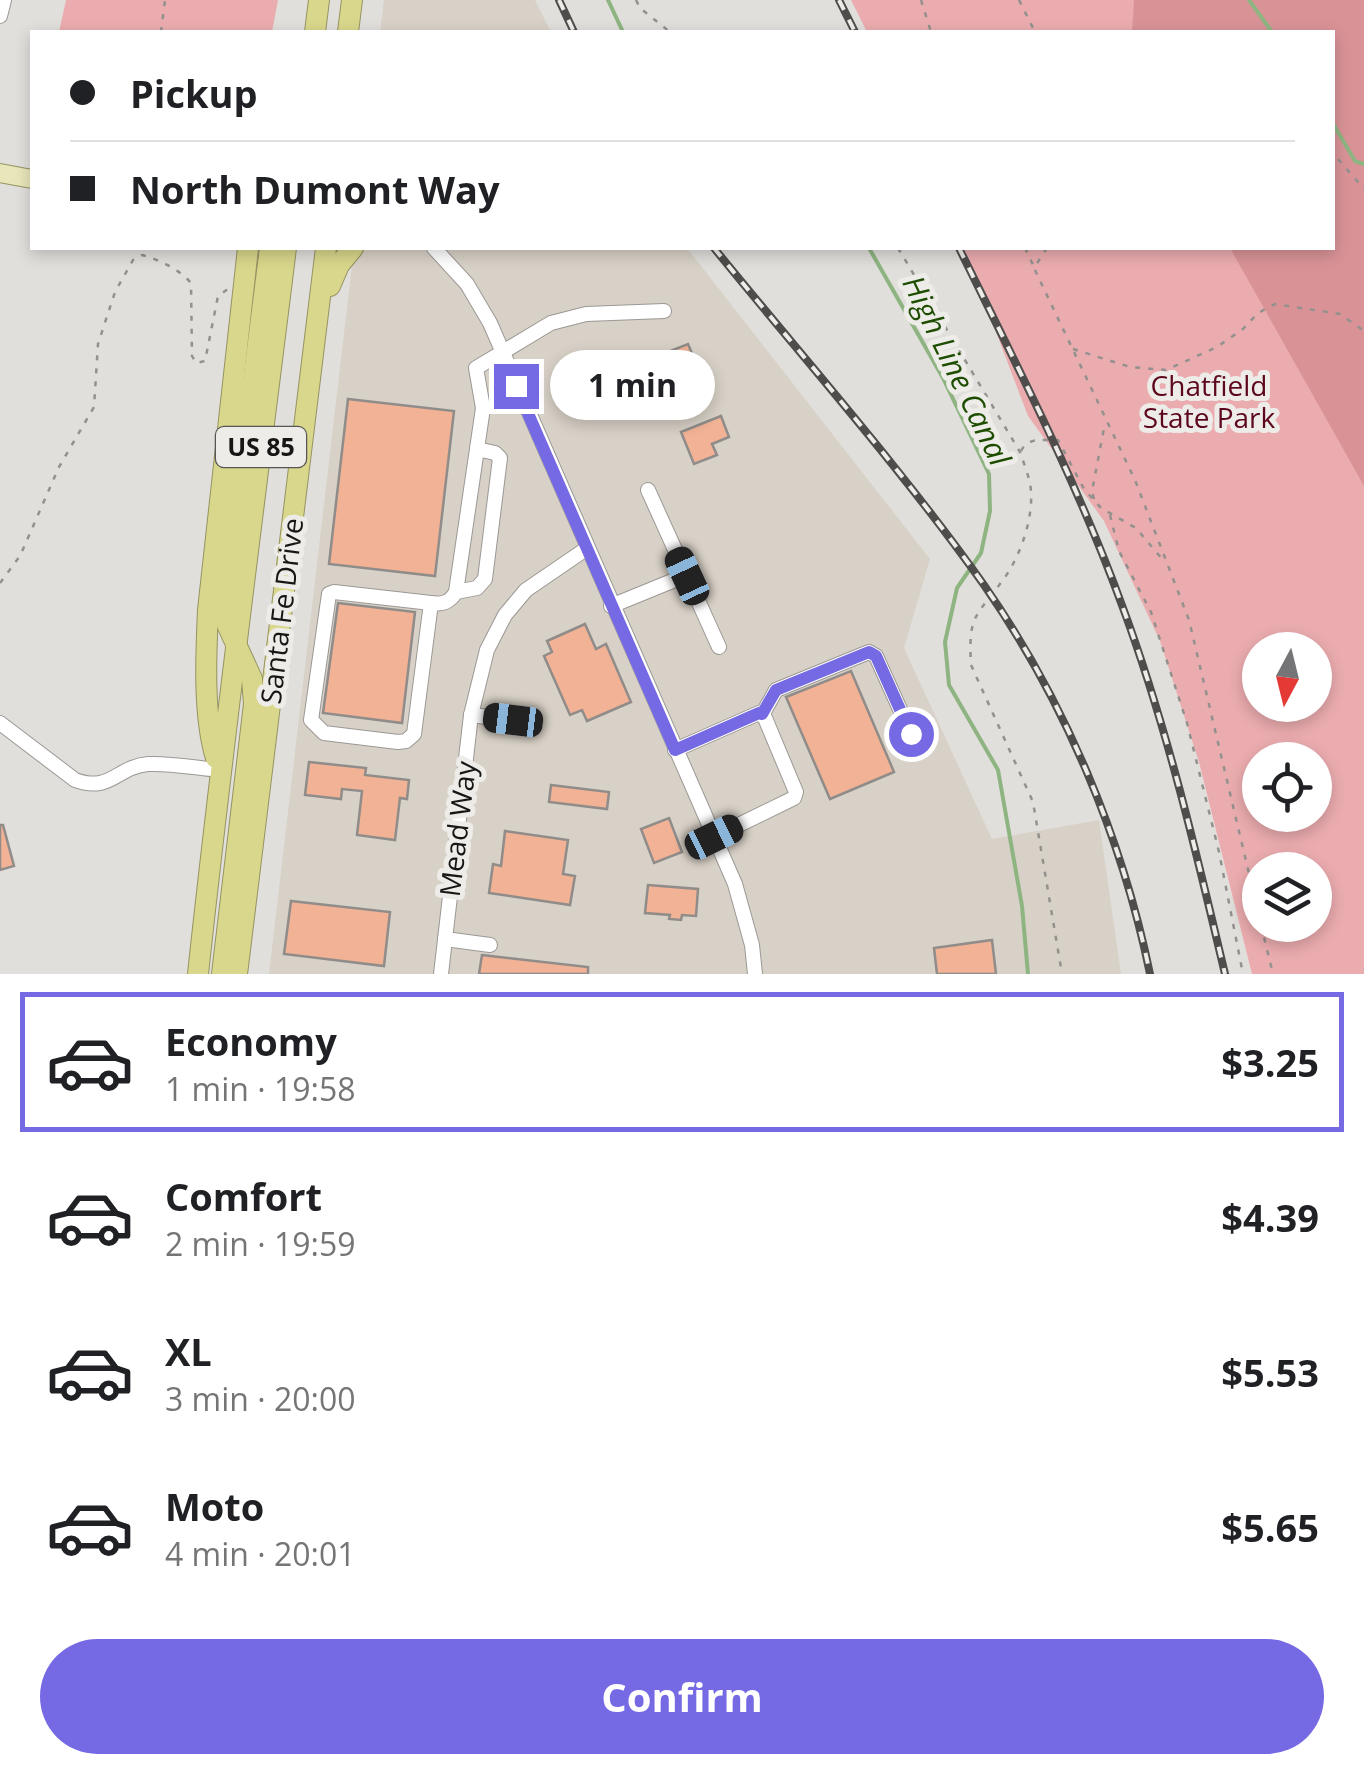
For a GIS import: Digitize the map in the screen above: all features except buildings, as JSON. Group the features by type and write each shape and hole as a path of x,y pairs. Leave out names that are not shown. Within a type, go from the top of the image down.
{"highway":[{"path":"315,30 320,0"},
{"path":"348,30 352,0"},
{"path":"219,770 211,744 208,610 248,250"},
{"path":"222,974 254,704 252,680 224,610 270,250"},
{"name":"Santa Fe Drive","path":"198,974 219,770 238,646 286,250"},
{"name":"Santa Fe Drive","path":"236,974 326,250"},
{"path":"317,321 339,265 351,250"}],"main road":[{"path":"0,173 30,178"}],"street":[{"path":"0,16 4,0"},
{"path":"436,250 467,284 502,353 735,884 756,974"},
{"path":"431,603 414,734 398,742 324,733 316,728 311,720 330,594 334,592 440,604 451,600 456,592 483,408 476,368 552,323 586,314 664,312"},
{"path":"456,592 477,588 484,578 500,458 477,449"},
{"path":"648,490 719,647"},
{"name":"Mead Way","path":"441,974 471,715 486,650 504,615 540,578 586,549"},
{"path":"611,606 687,576"},
{"path":"762,714 776,690 869,652 876,656 911,734"},
{"path":"675,750 762,714"},
{"path":"714,837 794,798 796,792 762,714"},
{"path":"471,715 513,720"},
{"path":"0,723 74,780 88,785 100,785 146,764 219,770"},
{"path":"445,939 490,945"}],"path":[{"path":"161,30 165,0"},
{"path":"636,0 640,8 668,30"},
{"path":"920,0 930,30"},
{"path":"1019,0 1035,30"},
{"path":"1338,159 1364,189"},
{"path":"899,250 1020,452 1031,490 1024,541 1004,579 975,612 971,665 1033,802 1062,974"},
{"path":"1026,250 1135,480 1190,620 1244,852"},
{"path":"1034,268 1046,250"},
{"path":"0,583 20,556 59,467 94,408 98,344 115,292 133,260 149,256 180,272 191,283 192,356 196,363 205,361 218,296 224,289 231,289"},
{"path":"1072,348 1130,367 1166,370 1216,346 1276,304 1340,314 1364,331"},
{"path":"1094,500 1092,490 1105,421"},
{"path":"1020,452 1026,443 1058,440 1084,489 1110,515 1136,528 1165,563"},
{"path":"1110,515 1120,551 1151,612 1186,723 1243,974"},
{"path":"1264,942 1272,974"}],"shaded area":[{"path":"384,0 535,0 550,30 380,30"},
{"path":"1134,0 1364,0 1364,486 1231,250 1335,250 1335,30 1132,30"},
{"path":"354,250 689,250 930,559 904,648 992,839 1099,820 1121,974 269,974"}],"green space":[{"path":"66,0 278,0 272,30 59,30"},
{"name":"Chatfield State Park","path":"851,0 1364,0 1364,974 1252,974 1244,942 1332,942 1332,852 1242,852 1242,934 1199,762 1160,641 1104,521 1028,416 965,250 1335,250 1335,30 866,30"}],"waterway":[{"name":"High Line Canal","path":"608,0 622,30"},
{"path":"1249,0 1271,30"},
{"path":"1335,127 1355,161 1364,164"},
{"name":"High Line Canal","path":"870,250 943,378 989,474 990,511 981,553 957,588 945,642 949,685 998,770 1022,906 1028,974"}],"railway":[{"path":"559,0 573,30"},
{"path":"839,0 854,30"},
{"path":"716,250 919,499 1013,629 1064,722 1106,821 1124,872 1150,974"},
{"path":"960,250 1067,471 1123,608 1167,744 1225,974"}],"route":[{"path":"516,386 675,750 762,714 776,690 869,652 876,656 911,734"}]}
